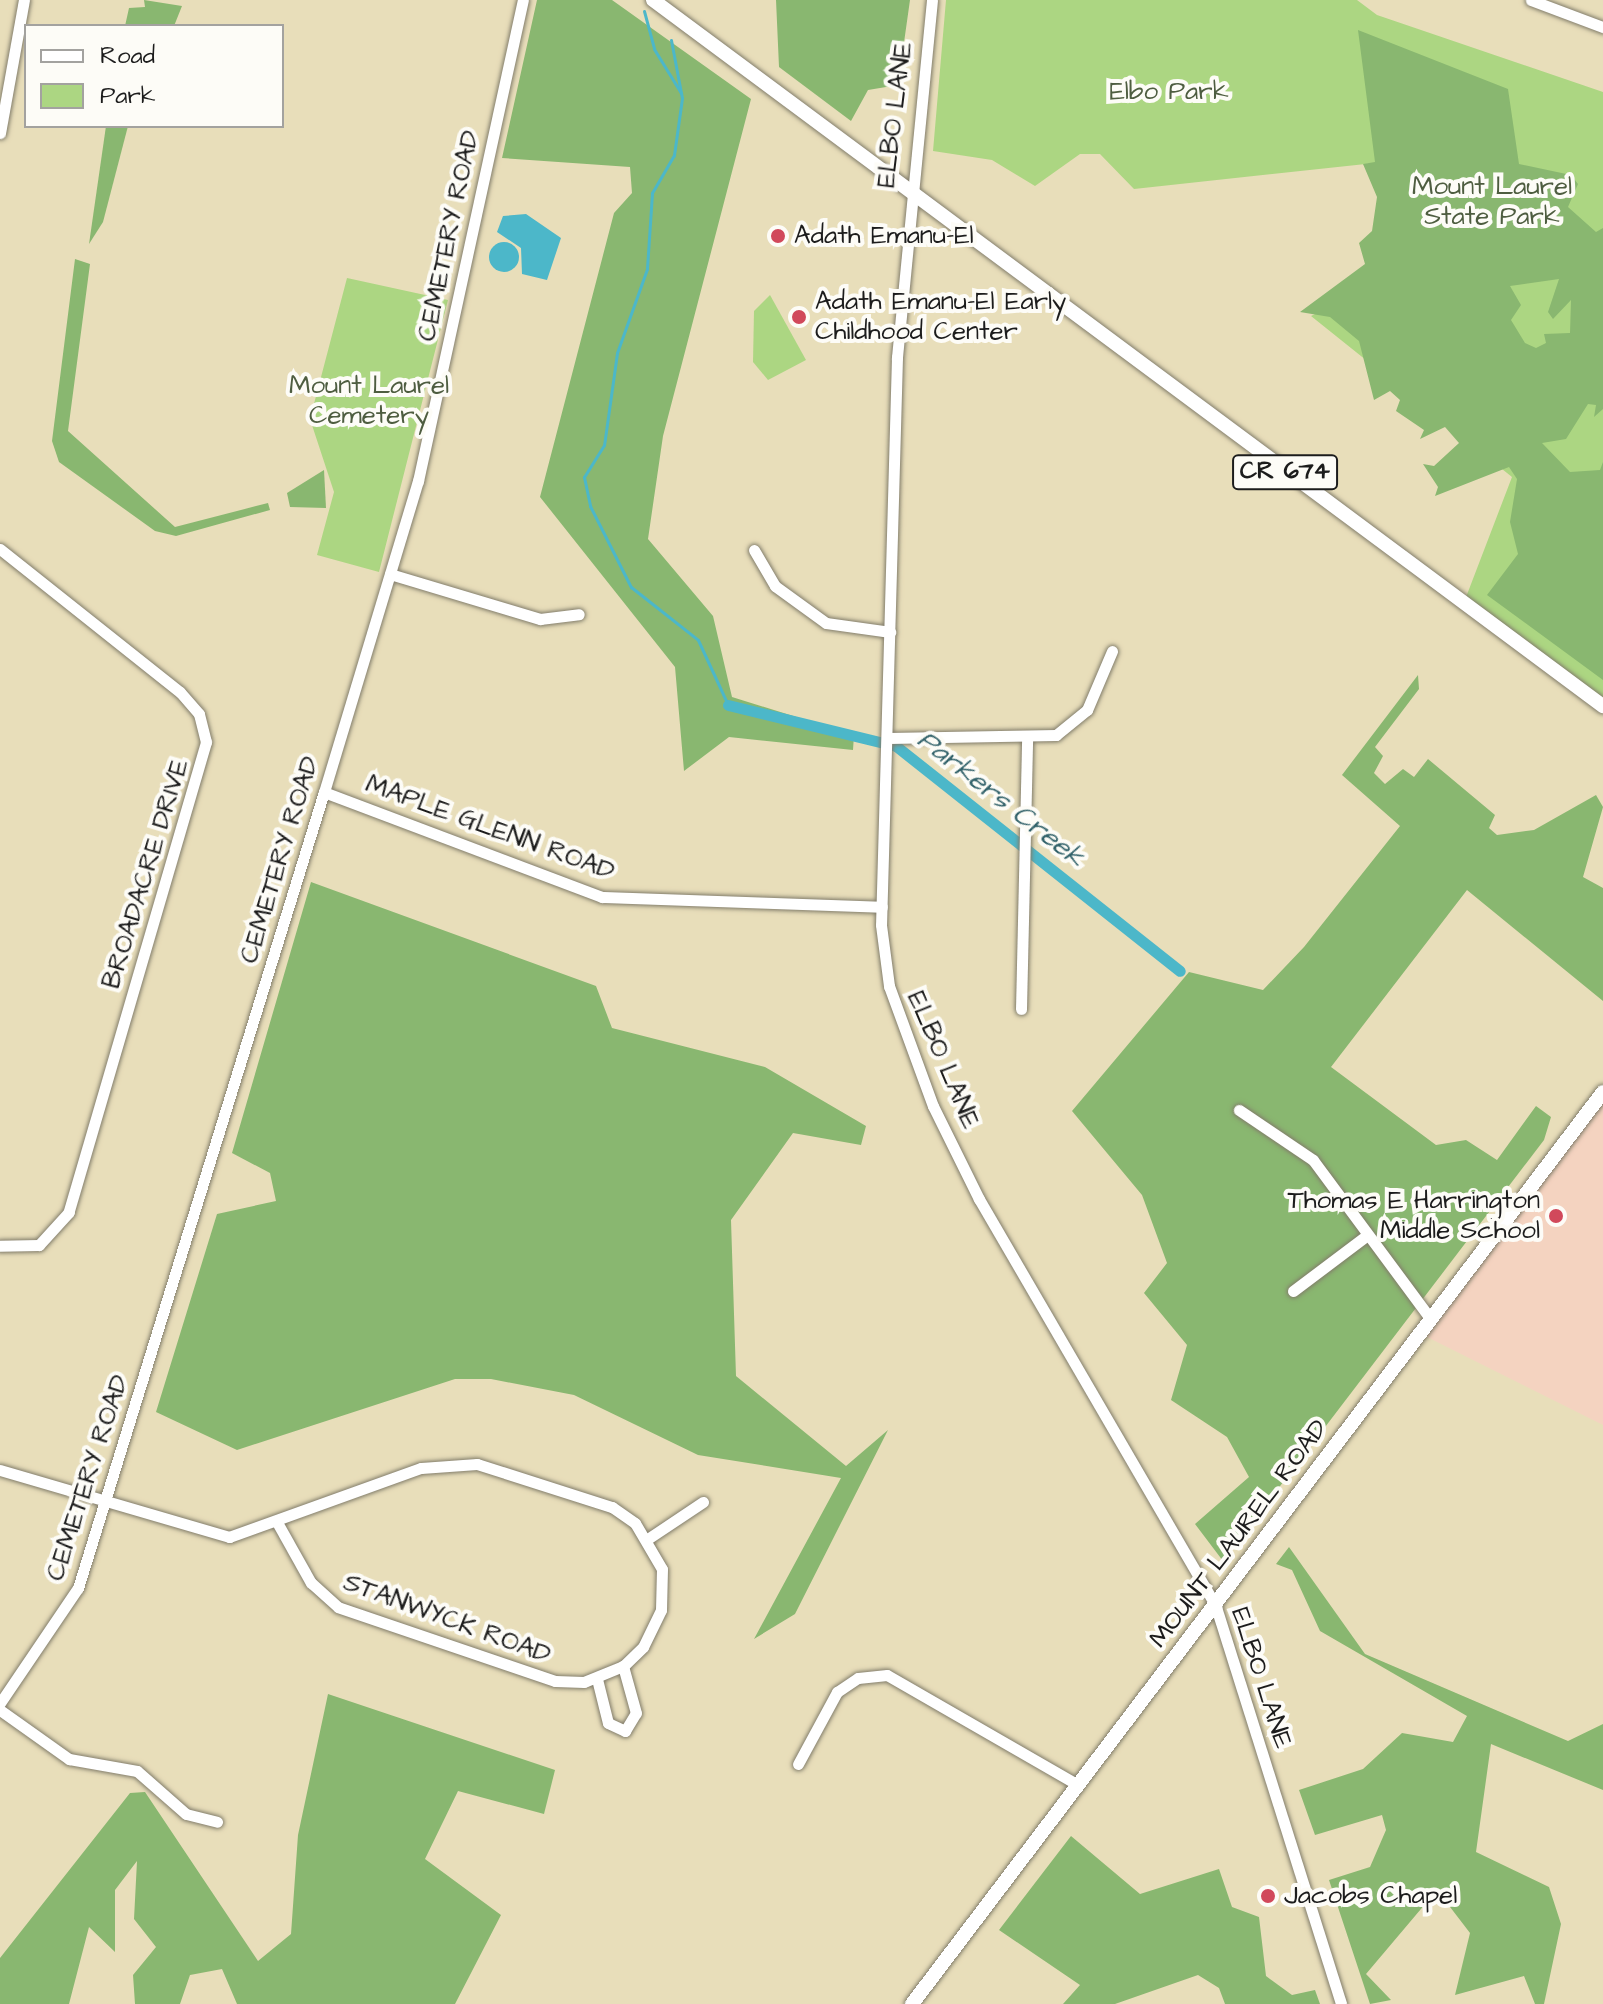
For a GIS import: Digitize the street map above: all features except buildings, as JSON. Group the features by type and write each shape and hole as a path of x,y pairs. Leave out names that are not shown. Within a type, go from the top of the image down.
{"main road":[{"name":"CR 674","path":"653,0 1603,706"},
{"name":"MOUNT LAUREL ROAD","path":"912,2004 1216,1607 1430,1318 1603,1092"}],"street":[{"path":"0,133 24,0"},
{"name":"CEMETERY ROAD","path":"0,1703 67,1610 105,1501 324,792 418,481 523,0"},
{"name":"ELBO LANE","path":"932,0 908,191 882,907 889,986 933,1106 1216,1607 1341,2004"},
{"path":"1531,0 1603,27"},
{"name":"BROADACRE DRIVE","path":"0,549 180,692 199,714 206,742 69,1212 39,1245 0,1246"},
{"path":"754,550 775,586 826,623 890,632"},
{"path":"390,574 540,619 579,614"},
{"path":"888,738 1027,740 1056,735 1087,710 1112,651"},
{"path":"1021,1009 1027,740"},
{"name":"MAPLE GLENN ROAD","path":"324,792 602,897 882,907"},
{"path":"1239,1110 1313,1160 1366,1236 1430,1318"},
{"path":"1293,1291 1366,1236"},
{"path":"0,1470 213,1536 278,1524 407,1473 463,1462 612,1507 649,1538 703,1502"},
{"name":"STANWYCK ROAD","path":"278,1524 318,1593 350,1613 541,1678 597,1679 623,1666 643,1647 661,1610 662,1569 649,1538"},
{"path":"597,1679 608,1723 625,1731 636,1713 623,1666"},
{"path":"798,1764 837,1692 880,1674 907,1680 1078,1785"},
{"path":"0,1710 61,1756 137,1771 186,1814 217,1822"}],"shaded area":[{"name":"Thomas E Harrington Middle School","path":"1603,1098 1603,1425 1419,1333"}],"green space":[{"path":"144,0 182,6 175,24 125,24 129,8 145,7"},
{"path":"537,0 612,0 751,99 663,436 648,539 713,616 732,697 854,735 853,750 729,737 684,771 675,667 540,497 614,213 632,193 630,167 502,158"},
{"path":"776,0 910,0 898,85 868,90 851,121 779,67"},
{"name":"Elbo Park","path":"946,0 1357,0 1377,15 1603,92 1603,701 1463,605 1512,477 1311,316 1390,277 1375,163 1134,189 1100,154 1080,154 1035,186 992,160 933,151"},
{"name":"Mount Laurel State Park","path":"1358,30 1508,89 1519,164 1571,175 1578,184 1568,207 1596,232 1603,228 1603,409 1594,417 1596,405 1588,404 1566,439 1542,443 1570,472 1600,470 1603,462 1603,680 1487,595 1518,554 1510,522 1517,479 1509,467 1435,496 1438,487 1423,464 1434,466 1459,443 1445,427 1420,439 1424,430 1396,411 1400,400 1390,391 1374,400 1359,341 1330,317 1300,312 1365,264 1359,243 1372,231 1377,197 1363,164 1375,162","holes":["1559,279 1548,312 1553,319 1571,300 1570,333 1544,334 1546,343 1536,348 1525,343 1511,320 1521,305 1510,286"]},
{"path":"106,128 127,128 103,222 89,244"},
{"path":"75,259 90,264 68,431 175,527 268,503 270,510 176,536 155,531 59,462 52,441"},
{"name":"Mount Laurel Cemetery","path":"347,278 448,300 379,572 317,555 334,492 310,419"},
{"path":"770,295 806,360 768,380 753,362 754,311"},
{"path":"324,470 326,508 290,507 287,493"},
{"path":"1418,675 1419,689 1375,747 1383,756 1374,773 1385,784 1403,769 1414,777 1428,759 1495,815 1489,828 1497,835 1534,830 1596,795 1603,807 1583,877 1603,888 1603,1001 1467,890 1331,1067 1436,1145 1466,1140 1497,1160 1536,1106 1551,1117 1544,1140 1223,1561 1195,1524 1249,1477 1227,1437 1171,1400 1187,1345 1144,1293 1167,1263 1142,1195 1072,1111 1189,972 1263,990 1304,947 1400,826 1342,775"},
{"path":"311,882 596,986 612,1028 765,1067 866,1126 861,1145 793,1133 731,1220 736,1376 846,1466 888,1430 795,1614 754,1639 841,1478 698,1455 574,1395 491,1379 455,1379 237,1450 156,1412 217,1214 276,1201 270,1173 232,1153"},
{"path":"1289,1547 1365,1654 1568,1741 1603,1724 1603,1790 1491,1744 1476,1852 1549,1887 1561,1924 1544,2004 1535,2004 1524,1976 1455,1995 1470,1933 1437,1890 1366,1974 1391,2000 1370,2004 1329,1880 1370,1867 1386,1830 1382,1815 1315,1835 1299,1790 1363,1769 1402,1733 1453,1742 1467,1716 1320,1631 1292,1570 1276,1564"},
{"path":"328,1694 555,1770 544,1814 458,1791 425,1859 501,1915 455,2004 237,2004 222,1969 190,1975 180,2004 135,2004 133,1975 156,1947 134,1919 137,1861 115,1890 115,1952 89,1927 69,2004 0,2004 0,1958 130,1793 145,1792 258,1961 291,1934 298,1835"},
{"path":"1071,1836 1140,1894 1219,1869 1232,1907 1259,1917 1266,1976 1292,1995 1315,1990 1320,2004 1225,2004 1219,1988 1198,1975 1115,2004 1063,2004 1080,1985 999,1930"}],"water":[{"path":"526,214 561,238 547,280 522,274 521,248 497,232 503,216"},
{"path":"504,242 514,247 519,257 514,267 504,272 494,267 489,257 494,247"}],"waterway":[{"name":"Parkers Creek","path":"644,11 654,49 681,93"},
{"name":"Parkers Creek","path":"671,40 682,98 674,155 652,193 647,269 617,353 604,445 584,477 590,506 631,587 698,640 728,705"},
{"name":"Parkers Creek","path":"728,705 896,746 1180,971"}],"place":[{"name":"Adath Emanu-El","path":"778,236"},
{"name":"Adath Emanu-El Early Childhood Center","path":"799,317"},
{"name":"Thomas E Harrington Middle School","path":"1556,1216"},
{"name":"Jacobs Chapel","path":"1268,1896"}]}
